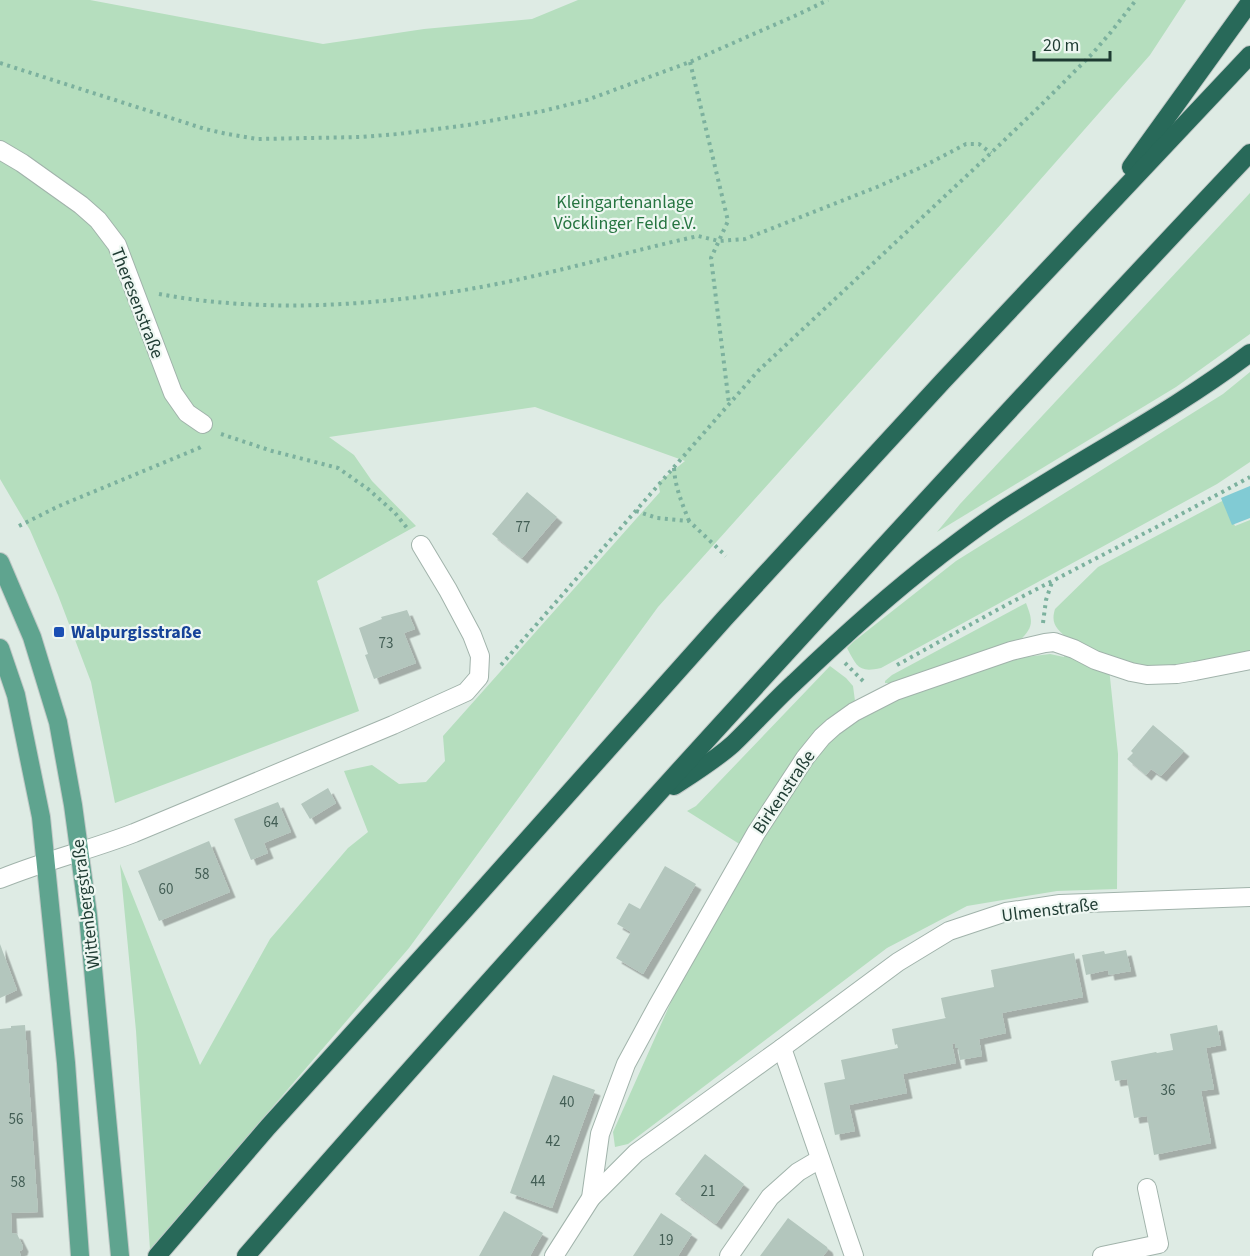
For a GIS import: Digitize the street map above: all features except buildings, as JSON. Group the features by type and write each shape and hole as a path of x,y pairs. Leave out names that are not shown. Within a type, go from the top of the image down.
{"highway":[{"path":"1086,229 1250,2"},
{"path":"157,1256 268,1127 725,618 943,381 1250,55"},
{"path":"246,1256 652,800 982,439 1250,153"},
{"path":"652,800 722,753 839,639 954,545 1013,503 1157,417 1250,353"}],"main road":[{"name":"Wittenbergstraße","path":"0,562 32,638 58,722 73,805 90,926 119,1250"},
{"name":"Wittenbergstraße","path":"0,648 16,695 38,800 66,1063 80,1256"}],"street":[{"name":"Theresenstraße","path":"0,150 81,205 98,220 117,245 173,393 187,413 209,428"},
{"path":"0,879 134,833 393,725 466,692 479,677 480,656 448,590 421,545"},
{"name":"Birkenstraße","path":"554,1256 591,1198 600,1134 626,1064 750,843 796,771 822,737 845,718 895,691 1038,644 1054,642 1095,660 1147,675 1195,671 1250,660"},
{"name":"Ulmenstraße","path":"591,1198 636,1153 898,962 949,931 1006,912 1060,904 1250,897"},
{"path":"782,1048 854,1256"},
{"path":"729,1256 770,1197 798,1172 820,1159"},
{"path":"1102,1256 1159,1244 1147,1188"}],"path":[{"path":"0,63 227,134 257,139 398,135 489,122 587,100 690,62 828,0"},
{"path":"479,677 501,665 758,371 991,153 1092,54 1136,0"},
{"path":"690,62 728,221 711,258 729,404"},
{"path":"136,294 148,292 184,299 232,304 341,305 436,294 524,278 698,236 718,241 745,239 876,187 966,144 979,144 991,153"},
{"path":"19,526 59,506 200,448 209,428 272,451 338,468 368,489 395,513 421,545"},
{"path":"674,468 680,496 689,521 726,556"},
{"path":"894,667 1006,605 1250,477"},
{"path":"636,511 657,518 689,521"},
{"path":"1038,644 1046,600 1052,582"},
{"path":"841,658 864,680 875,700"}],"green space":[{"name":"Kleingartenanlage Vöcklinger Feld e.V.","path":"0,0 90,0 323,44 424,29 532,19 578,0 1186,0 1150,55 658,607 409,948 150,1250 136,1031 120,864 200,1065 270,939 348,848 368,832 344,771 372,765 399,784 426,782 445,761 443,736 660,492 658,483 685,461 535,407 329,437 354,455 372,481 416,526 317,581 359,711 115,803 91,682 30,530 0,479"},
{"path":"1250,193 1250,334 1176,387 937,532 960,504"},
{"path":"1250,372 1250,462 1217,484 881,668 868,670 856,664 847,648 956,561 1223,394"},
{"path":"1224,500 1235,526 1250,520 1250,657 1219,664 1109,668 1118,754 1117,889 1057,891 967,906 887,948 628,1144 615,1147 613,1132 741,845 687,811 696,806 830,666 853,686 855,701 898,696 1011,659 1050,654 1064,657 1069,640 1054,623 1055,609 1098,567"},
{"path":"1026,603 1031,624 1019,641 892,683 885,683 892,675"}],"water":[{"path":"1250,486 1250,518 1232,525 1221,498"}],"place":[{"name":"Walpurgisstraße","path":"59,632"}]}
